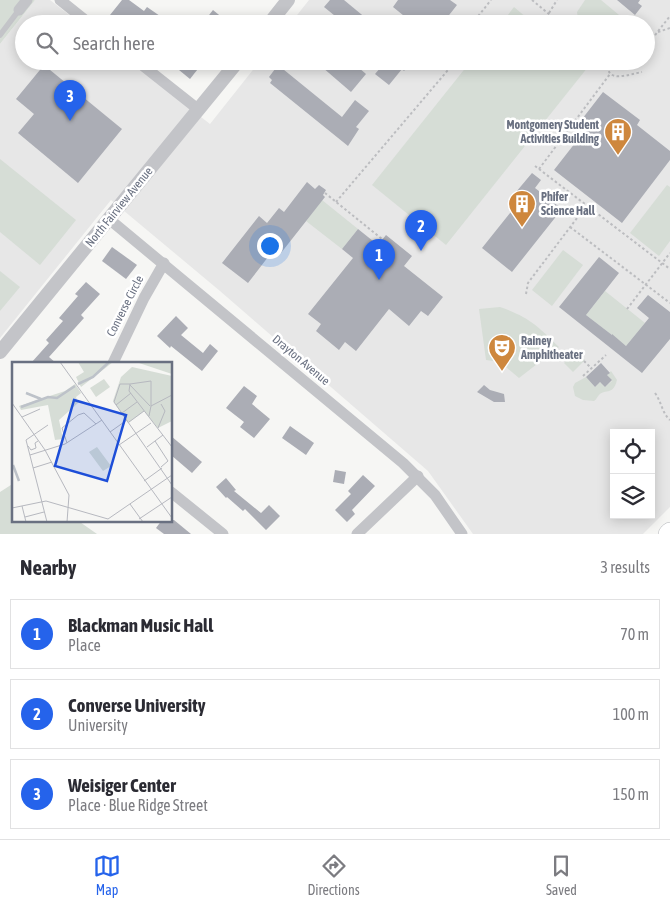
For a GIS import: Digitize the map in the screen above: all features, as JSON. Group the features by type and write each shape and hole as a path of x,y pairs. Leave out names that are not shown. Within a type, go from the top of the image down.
{"street":[{"path":"19,10 28,0"},
{"path":"60,0 79,15"},
{"path":"276,15 288,0"},
{"path":"148,70 199,110"},
{"name":"North Fairview Avenue","path":"0,352 231,70"},
{"name":"Drayton Avenue","path":"109,219 418,476 435,495 462,534"},
{"name":"Converse Circle","path":"113,362 144,298 164,263"},
{"path":"357,534 418,476"},
{"path":"172,493 223,534"}],"lane":[{"path":"15,15 19,10"},
{"path":"0,35 15,15"}],"path":[{"path":"479,15 491,0"},
{"path":"532,0 549,14 557,0"},
{"path":"655,35 670,16"},
{"path":"657,32 670,28"},
{"path":"336,202 448,70"},
{"path":"608,70 610,74 618,77 642,72"},
{"path":"539,169 610,74"},
{"path":"535,166 670,270"},
{"path":"325,192 382,239"},
{"path":"526,294 528,283 587,206"},
{"path":"570,227 670,303"},
{"path":"626,308 670,253"},
{"path":"583,376 606,355"},
{"path":"584,361 591,368"},
{"path":"655,393 662,403 664,415 670,420"}],"shaded area":[{"path":"0,0 35,0 23,15 15,15 15,25 0,44"},
{"path":"35,0 50,0 69,15 23,15"},
{"path":"309,0 670,0 670,507 643,534 473,534 428,471 220,291 111,200 0,338 0,44 15,25 15,70 141,70 210,124 253,70 655,70 655,15 297,15"},
{"path":"585,0 601,0 619,15 578,15 577,12"},
{"path":"514,7 523,15 508,15"},
{"path":"464,70 586,70 446,245 372,185"},
{"path":"0,159 76,220 40,265 0,232"},
{"path":"667,185 670,187 670,241 659,256 630,233"},
{"path":"322,200 358,229 342,249 306,221"},
{"path":"563,250 583,265 552,306 532,290"},
{"path":"0,271 20,287 0,311"},
{"path":"605,291 645,323 626,346 586,315"},
{"path":"500,307 532,323 559,347 519,378 500,362 486,360 479,309"},
{"path":"576,351 585,360 573,372 564,363"},
{"path":"611,371 617,380 611,390 602,393 594,401 583,400 575,396 573,387 575,383 586,377 595,387 600,382 605,387 612,381 607,375"},
{"path":"12,484 12,522 80,522 97,534 0,534 0,492"}],"building":[{"path":"122,0 129,0 144,11 147,7 159,15 110,15"},
{"path":"330,0 344,0 362,15 334,15 324,7"},
{"path":"398,0 450,0 457,5 449,15 403,15 393,7"},
{"path":"617,0 640,0 638,3 642,6 635,15"},
{"path":"213,10 219,15 209,15"},
{"path":"40,70 50,70 122,129 78,183 18,133 34,114 16,99"},
{"path":"179,70 197,70 190,79"},
{"path":"274,70 284,70 342,117 355,100 369,111 356,127 359,129 348,146 270,83 272,80 269,77"},
{"path":"325,70 361,70 366,74 351,92"},
{"path":"378,70 401,70 389,85 375,74"},
{"name":"Montgomery Student Activities Building","path":"603,92 640,120 637,125 670,151 670,160 622,223 554,170 586,129 579,123"},
{"name":"Phifer Science Hall","path":"532,173 541,180 535,188 562,209 512,272 482,248 518,203 511,198"},
{"path":"307,182 315,189 319,185 326,190 323,195 325,197 281,253 275,248 248,283 222,263 259,216 267,223 279,208 284,212"},
{"path":"358,229 378,245 386,235 412,256 404,266 443,297 428,316 421,311 409,326 389,309 356,351 345,342 339,350 316,331 321,324 308,314 353,258 342,249"},
{"path":"112,247 137,265 126,279 102,261"},
{"path":"599,257 619,273 586,315 626,346 649,318 637,308 648,295 670,312 670,339 642,373 559,307"},
{"path":"86,282 100,294 81,315 84,318 49,357 55,362 32,362 49,343 46,340 63,321 59,318 78,296 75,294"},
{"path":"176,316 188,328 181,335 203,353 210,344 218,351 202,371 157,336"},
{"path":"601,363 610,373 607,375 612,380 605,387 600,382 595,387 586,377"},
{"path":"484,385 490,390 504,394 505,402 494,402 477,392"},
{"path":"244,386 257,396 252,404 270,419 254,438 240,427 244,422 226,408"},
{"path":"290,426 314,443 306,455 282,438"},
{"path":"172,437 202,462 192,473 172,456"},
{"path":"335,470 346,472 344,484 333,482"},
{"path":"363,475 375,486 352,510 355,514 347,522 335,510 351,494 348,491"},
{"path":"226,478 236,490 234,491 261,513 269,505 280,516 266,530 245,509 243,511 226,498 216,487"},
{"path":"174,520 191,534 164,534 156,528 160,522 172,522"}],"place":[{"name":"Weisiger Center","path":"70,121"},
{"name":"Montgomery Student Activities Building","path":"618,156"},
{"name":"Phifer Science Hall","path":"522,228"},
{"name":"Converse University","path":"421,251"},
{"name":"Blackman Music Hall","path":"379,280"},
{"name":"Rainey Amphitheater","path":"502,372"}]}
